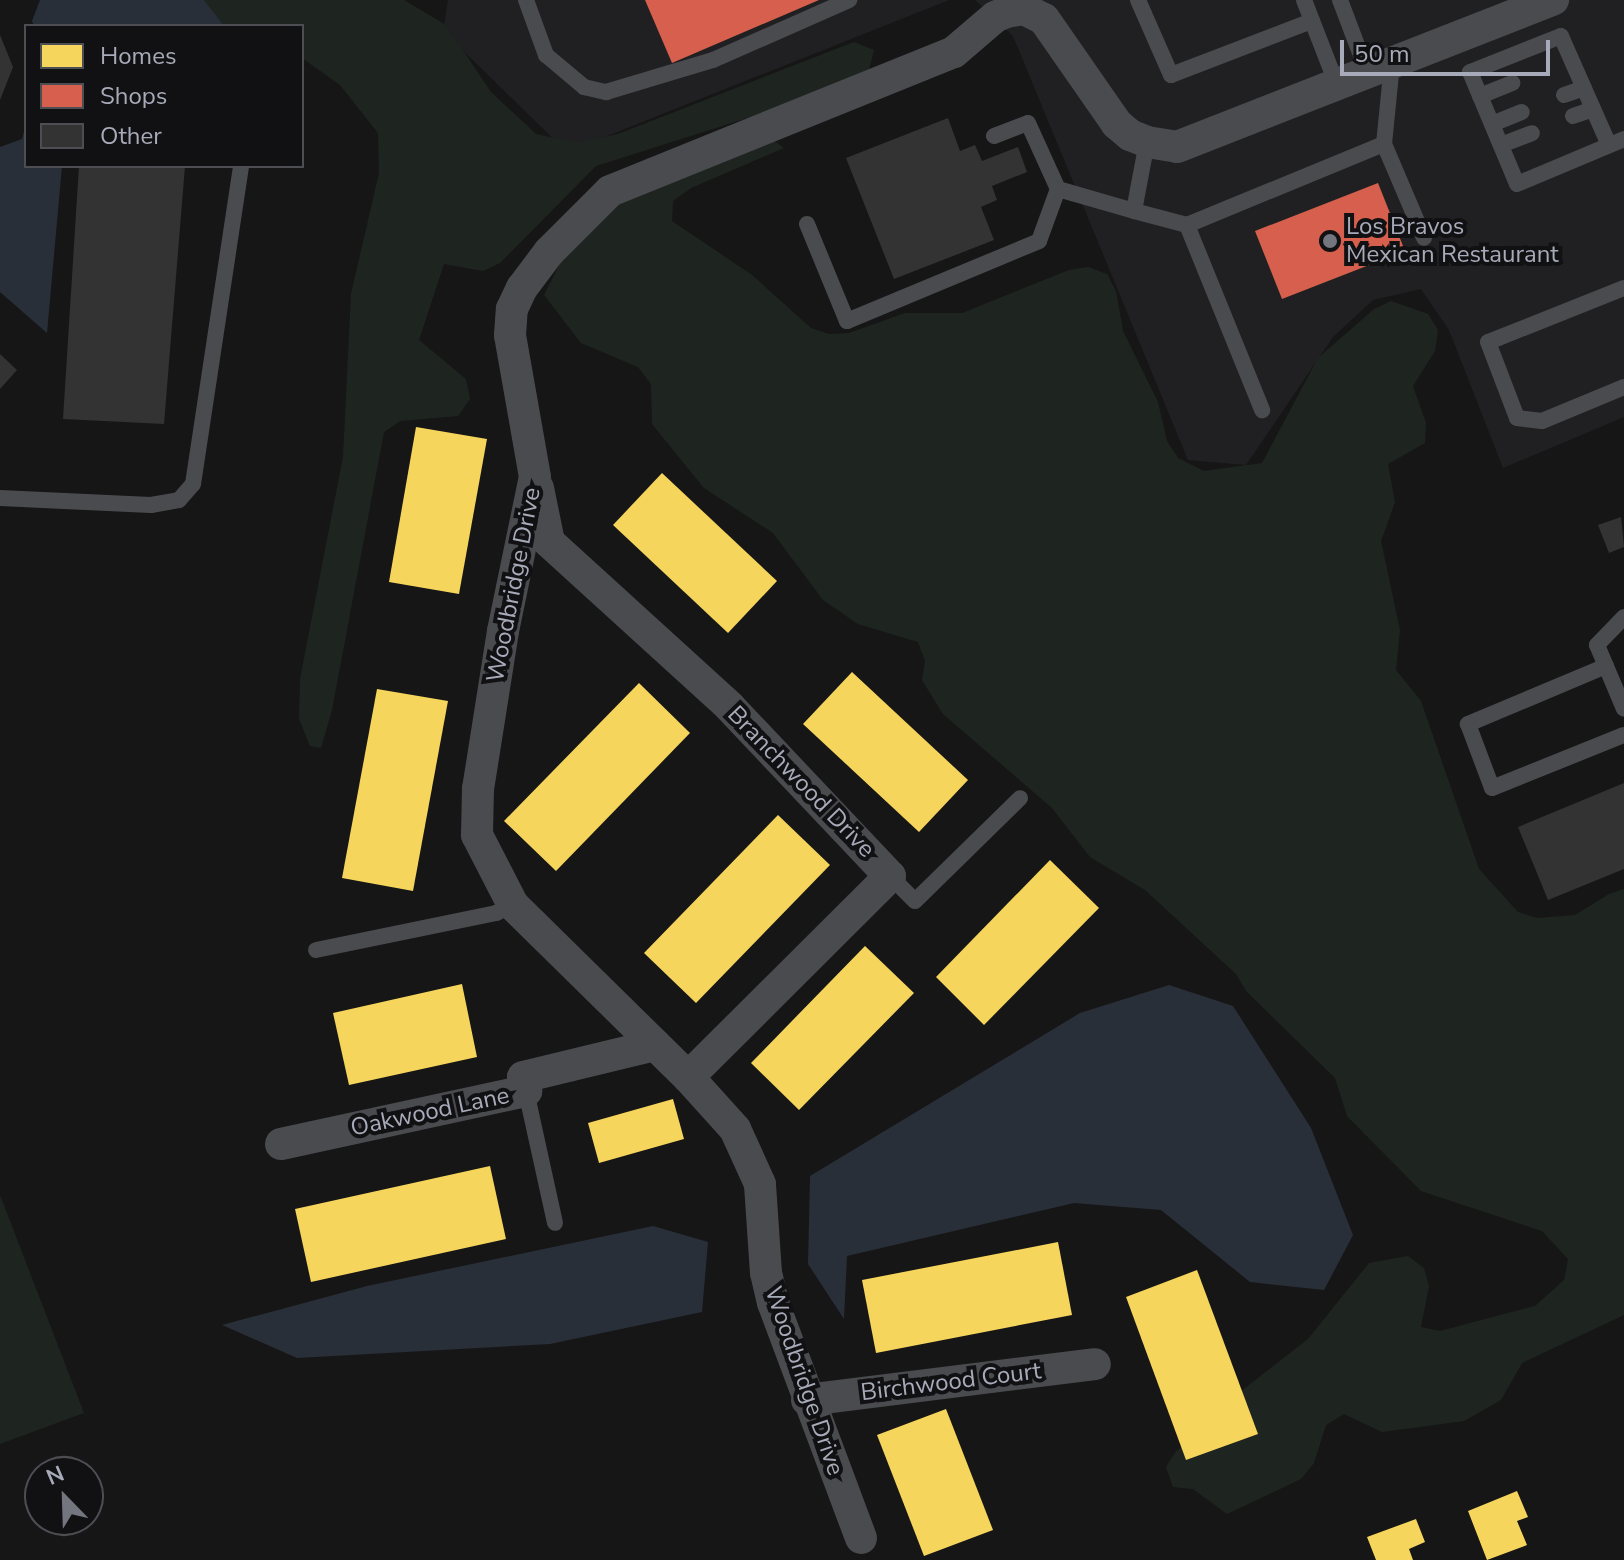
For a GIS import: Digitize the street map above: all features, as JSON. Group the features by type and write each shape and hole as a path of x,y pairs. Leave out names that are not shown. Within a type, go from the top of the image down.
{"street":[{"name":"Woodbridge Drive","path":"861,1538 807,1400 766,1273 765,1214 755,1166 735,1129 688,1077 513,905 485,856 475,823 503,631 535,477 513,364 512,309 522,288 587,211 610,191 954,52 995,17 1015,5 1044,19 1055,31 1117,124 1147,142 1165,146 1187,145 1547,1"},
{"name":"Branchwood Drive","path":"535,477 549,542 729,706 890,876 688,1077"},
{"name":"Oakwood Lane","path":"281,1144 526,1091 523,1077 655,1045"},
{"name":"Birchwood Court","path":"807,1400 1095,1364"}],"lane":[{"path":"526,0 546,55 584,87 606,92 713,60 849,0"},
{"path":"1138,0 1171,75 1312,21"},
{"path":"1304,0 1337,85"},
{"path":"1340,0 1380,69 1384,144 1424,238"},
{"path":"1561,36 1571,59 1593,109 1617,142 1517,184 1470,72 1561,36"},
{"path":"1555,66 1571,59"},
{"path":"1480,96 1513,83"},
{"path":"1564,95 1584,88"},
{"path":"1573,116 1593,109"},
{"path":"1492,124 1522,112"},
{"path":"807,224 847,321 1039,241 1058,189 1028,123 994,136"},
{"path":"1501,145 1532,133"},
{"path":"1134,211 1147,142"},
{"path":"1058,189 1187,225 1384,144"},
{"path":"0,498 151,505 179,500 193,484 241,168"},
{"path":"1187,225 1262,410"},
{"path":"1624,288 1488,342 1517,418 1542,421 1624,387"},
{"path":"1624,617 1597,645 1624,709"},
{"path":"1606,666 1468,724 1492,788 1624,735"},
{"path":"890,876 915,901 1020,798"},
{"path":"316,950 496,913 513,905"},
{"path":"526,1091 555,1223"}],"shaded area":[{"path":"40,0 204,0 222,23 33,24"},
{"path":"204,0 404,0 446,25 491,92 536,134 577,143 618,134 854,42 874,50 869,70 817,96 596,166 500,263 483,271 444,264 419,340 466,379 470,399 458,416 400,421 384,432 332,710 321,748 310,746 299,719 300,679 343,457 351,294 379,173 378,133 340,85 304,59 304,24 222,23"},
{"path":"448,0 949,0 567,152 443,31"},
{"path":"975,0 1624,0 1624,417 1503,468 1449,330 1421,289 1373,300 1333,337 1246,465 1188,460 1013,36"},
{"path":"24,132 24,168 62,168 47,333 0,292 0,147 22,139"},
{"path":"769,137 784,148 691,188 673,201 672,221 752,275 811,328 829,334 849,333 905,313 962,313 1069,270 1088,267 1107,274 1116,291 1123,331 1158,402 1167,441 1178,458 1204,471 1262,463 1318,358 1374,309 1391,301 1428,314 1438,330 1435,351 1413,386 1426,423 1425,443 1388,464 1395,502 1381,541 1400,630 1396,670 1421,701 1479,869 1518,912 1537,918 1575,915 1609,894 1624,889 1624,1315 1522,1363 1501,1400 1464,1421 1382,1432 1344,1414 1326,1425 1314,1463 1301,1479 1227,1514 1193,1489 1173,1487 1166,1467 1176,1451 1208,1430 1231,1399 1308,1339 1369,1263 1408,1256 1424,1268 1429,1286 1421,1327 1440,1331 1535,1306 1564,1280 1568,1259 1542,1231 1421,1191 1347,1116 1335,1078 1246,991 1236,974 1145,890 1090,857 1052,808 943,714 922,680 925,661 918,642 858,624 823,600 773,533 704,488 652,424 651,384 638,367 581,343 544,295 580,224 695,158"},
{"path":"1169,985 1233,1006 1311,1128 1353,1235 1324,1290 1250,1282 1161,1210 1074,1203 847,1256 844,1319 808,1264 810,1176 1080,1013"},
{"path":"0,1195 84,1413 0,1444"},
{"path":"653,1226 708,1242 702,1312 550,1344 297,1358 222,1325 367,1286"}],"building: Homes":[{"path":"416,427 487,439 459,594 389,582"},
{"path":"662,473 777,581 728,633 613,525"},
{"path":"852,672 968,780 919,832 803,724"},
{"path":"639,683 690,733 556,871 504,821"},
{"path":"377,689 448,701 413,891 342,878"},
{"path":"778,815 830,865 696,1003 644,953"},
{"path":"1050,860 1099,908 984,1025 936,977"},
{"path":"865,946 914,993 799,1110 751,1063"},
{"path":"462,984 477,1057 349,1085 333,1013"},
{"path":"673,1099 684,1139 599,1163 588,1123"},
{"path":"490,1166 506,1239 311,1282 295,1209"},
{"path":"1058,1242 1072,1315 876,1353 862,1280"},
{"path":"1197,1270 1258,1434 1186,1460 1126,1297"},
{"path":"946,1409 993,1530 924,1556 877,1435"},
{"path":"1517,1491 1528,1517 1517,1521 1527,1545 1487,1560 1468,1511"},
{"path":"1416,1519 1425,1542 1409,1549 1413,1560 1376,1560 1367,1537"}],"building: Shops":[{"path":"645,0 819,0 672,63"},
{"name":"Los Bravos Mexican Restaurant","path":"1378,183 1405,251 1282,299 1255,231"}],"building: Other":[{"path":"0,35 13,67 0,100"},
{"path":"948,118 960,151 975,145 982,161 1018,147 1027,172 992,186 997,200 981,207 994,240 894,279 846,158"},
{"path":"79,168 185,168 164,424 63,419"},
{"path":"0,354 17,370 0,389"},
{"path":"1621,517 1624,547 1609,553 1598,525"},
{"path":"1624,783 1624,869 1548,900 1518,827"}],"place":[{"name":"Los Bravos Mexican Restaurant","path":"1330,241"}]}
